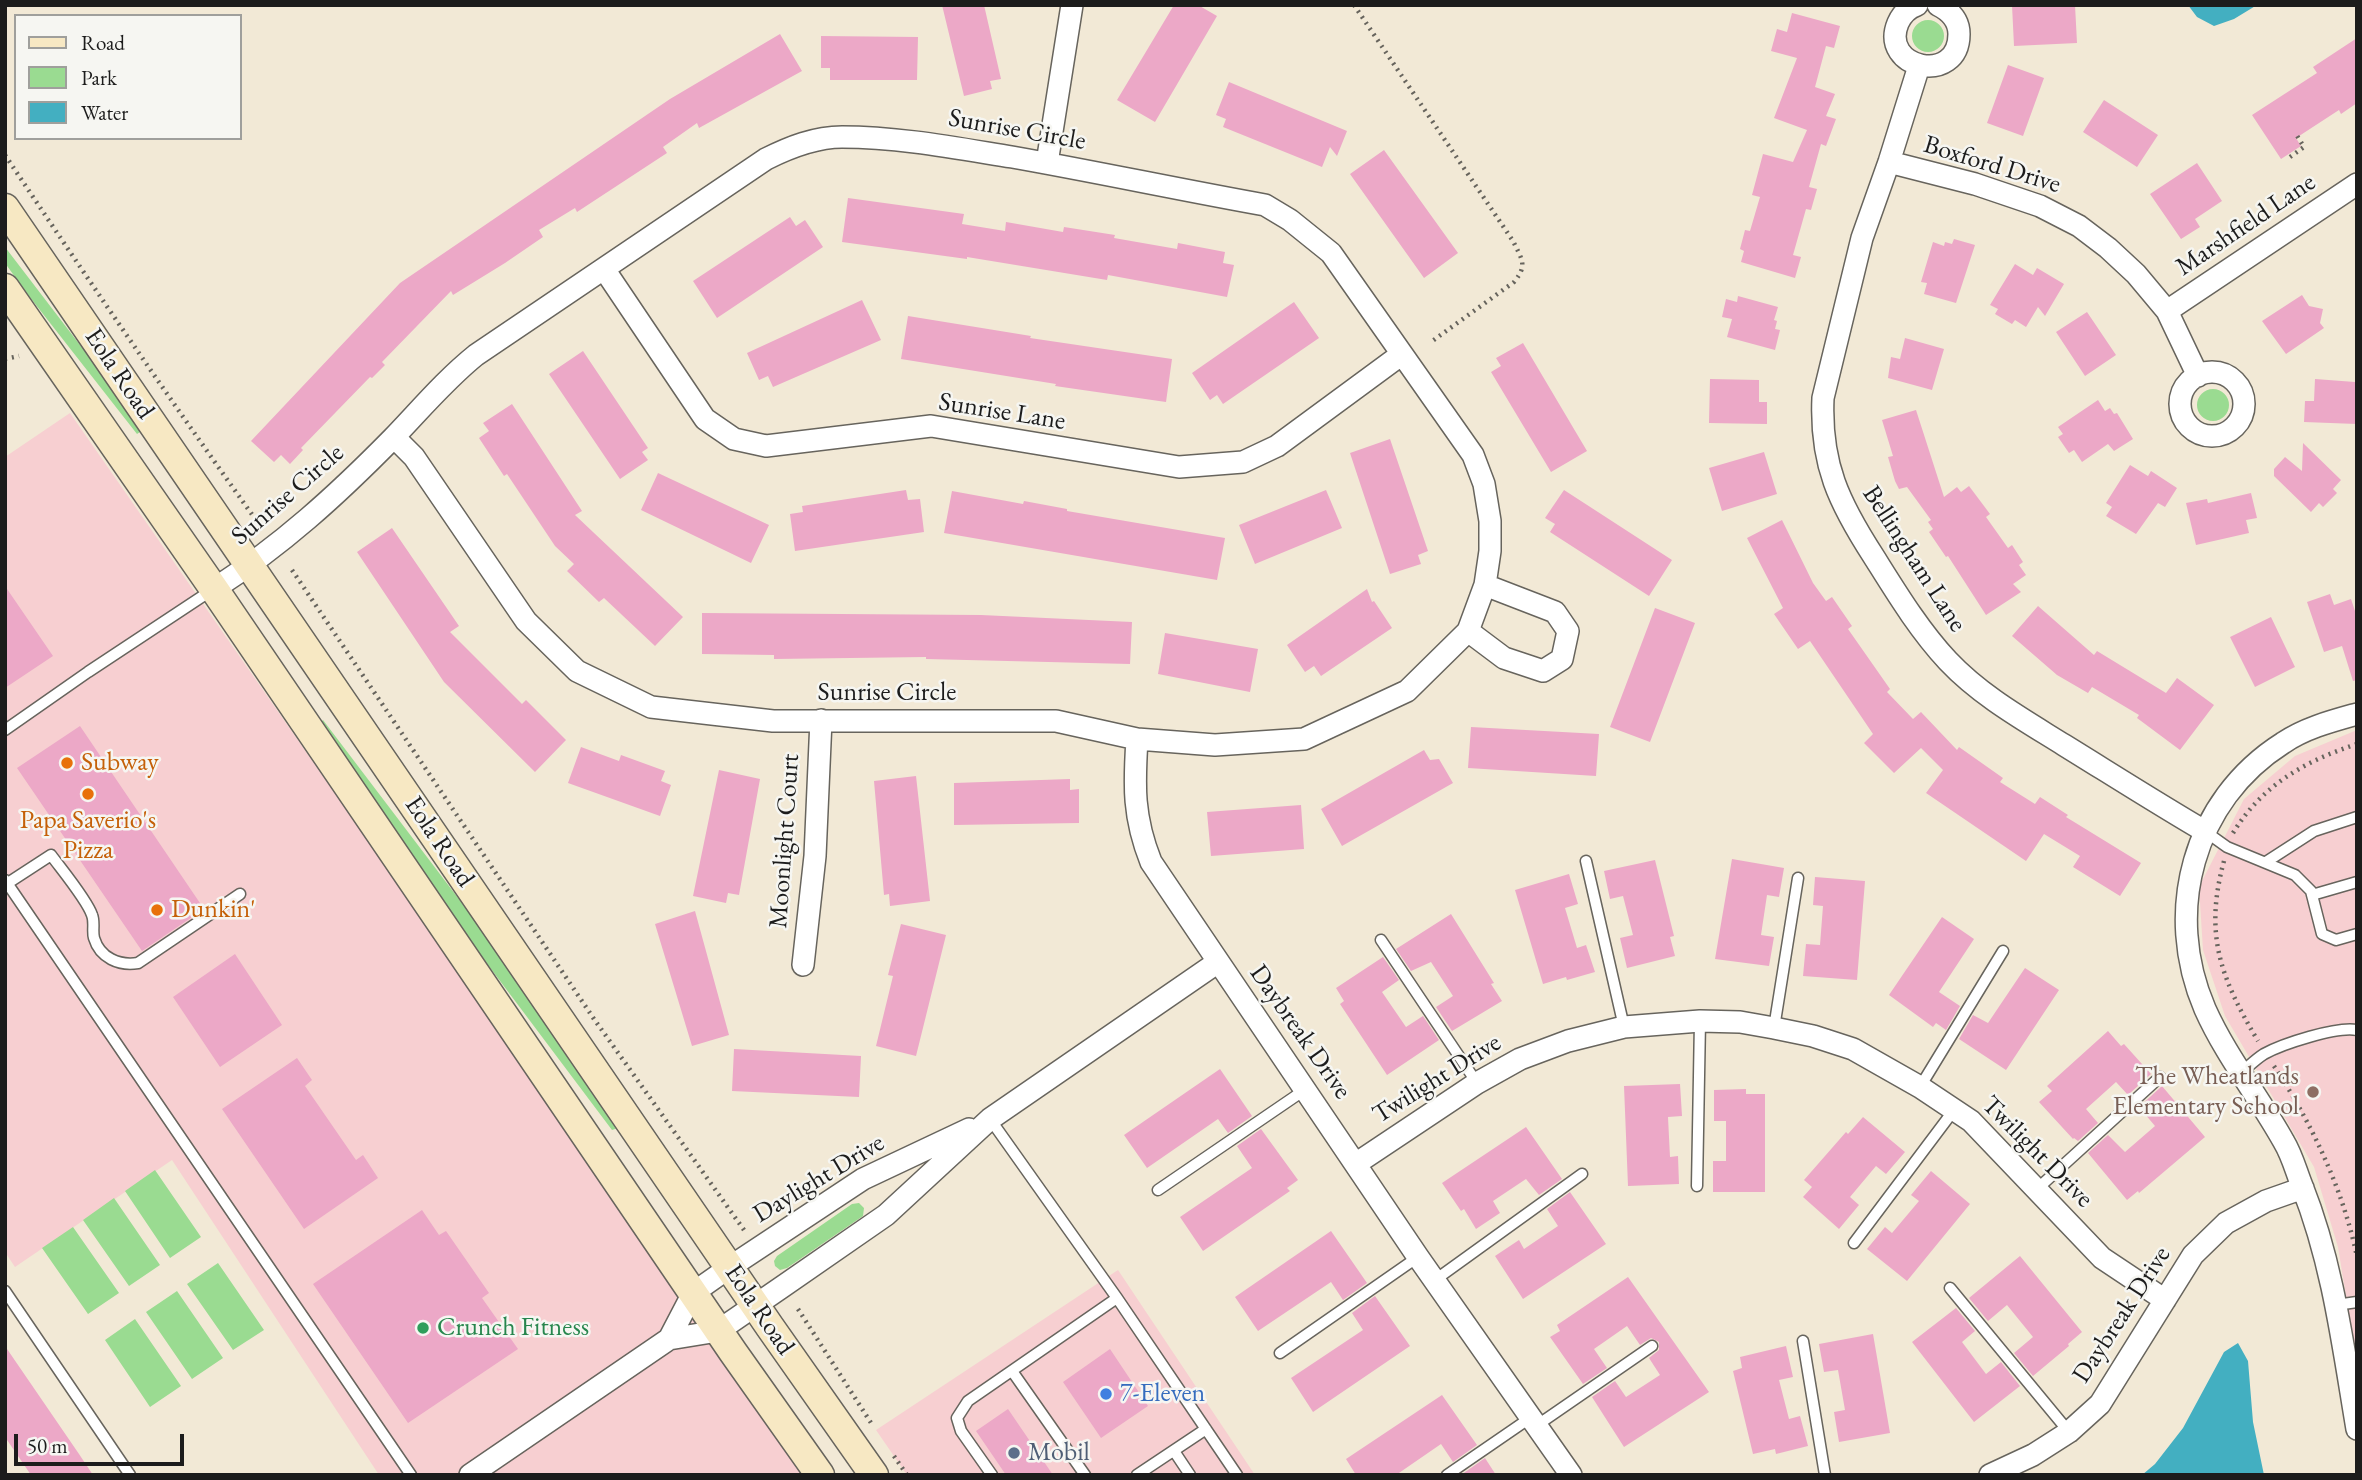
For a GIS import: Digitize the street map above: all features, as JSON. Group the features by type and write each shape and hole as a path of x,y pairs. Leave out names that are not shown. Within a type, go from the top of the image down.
{"street":[{"path":"1047,163 1072,5"},
{"path":"1917,5 1901,16 1896,27 1895,40 1908,61 1919,66 1932,67 1944,63 1953,54 1958,43 1959,30 1955,19 1938,5"},
{"name":"Bellingham Lane","path":"1919,66 1862,237 1823,398 1825,448 1841,502 1878,564 1928,638 1972,684 2043,732 2206,832"},
{"name":"Sunrise Circle","path":"214,589 250,566 314,515 394,437 445,382 476,355 766,159 809,142 840,137 925,142 1047,163 1265,205 1290,219 1331,253 1473,454 1484,484 1490,521 1490,551 1485,585 1468,631 1407,691 1304,740 1214,745 1137,739 1056,721 773,721 651,707 577,671 526,621 414,457 394,437"},
{"name":"Boxford Drive","path":"1889,162 1975,184 2055,212 2108,248 2136,274 2167,312 2198,376"},
{"name":"Marshfield Lane","path":"2167,312 2357,184"},
{"name":"Eola Road","path":"5,208 874,1475"},
{"name":"Sunrise Lane","path":"604,269 705,419 734,439 766,446 931,426 1179,467 1243,462 1284,441 1402,354"},
{"name":"Eola Road","path":"5,288 820,1475"},
{"path":"1468,631 1504,659 1543,671 1562,659 1568,631 1555,612 1485,585"},
{"path":"2357,714 2317,726 2284,741 2254,763 2232,788 2196,853 2188,890 2186,916 2190,956 2205,1009 2286,1144 2346,1303 2357,1429"},
{"name":"Moonlight Court","path":"803,965 815,856 821,720"},
{"name":"Daybreak Drive","path":"1137,739 1134,793 1141,837 1151,862 1357,1163 1418,1257 1571,1475"},
{"name":"Daylight Drive","path":"470,1475 668,1339 719,1331 886,1215 990,1119 1218,962"},
{"name":"Twilight Drive","path":"1357,1163 1477,1083 1520,1059 1568,1041 1624,1027 1700,1021 1740,1022 1813,1036 1853,1049 1920,1087 1971,1121 2102,1258 2165,1300"},
{"name":"Daylight Drive","path":"668,1339 693,1293 730,1267 863,1179 990,1119"},
{"name":"Daybreak Drive","path":"1990,1475 2034,1455 2069,1433 2100,1404 2193,1255 2226,1223 2266,1201 2303,1188"}],"lane":[{"path":"5,730 88,671 214,589"},
{"path":"2266,862 2314,831 2357,817"},
{"path":"2206,832 2227,847 2295,875 2311,891 2322,933 2336,940 2357,934"},
{"path":"240,894 138,963 126,965 113,962 94,939 93,916 51,855 6,881 411,1475"},
{"path":"1586,861 1624,1027"},
{"path":"1774,1028 1798,877"},
{"path":"2312,895 2357,882"},
{"path":"1381,940 1477,1083"},
{"path":"1920,1087 2003,951"},
{"path":"1697,1186 1700,1021"},
{"path":"2242,1072 2265,1054 2302,1040 2348,1028 2357,1030"},
{"path":"2036,1190 2160,1077"},
{"path":"1158,1190 1306,1089"},
{"path":"1854,1243 1954,1110"},
{"path":"990,1119 1118,1298 1237,1475"},
{"path":"1435,1280 1583,1174"},
{"path":"1280,1353 1418,1257"},
{"path":"1950,1288 2069,1433"},
{"path":"5,1291 130,1475"},
{"path":"992,1475 961,1431 957,1418 968,1401 1118,1298"},
{"path":"1803,1341 1825,1475"},
{"path":"1447,1475 1652,1346"},
{"path":"1012,1371 1085,1475"},
{"path":"1137,1475 1206,1429"},
{"path":"1174,1451 1191,1475"}],"path":[{"path":"1354,5 1506,230 1522,260 1523,271 1514,282 1431,342"},
{"path":"2290,156 2304,147 2296,134"},
{"path":"5,155 157,380 256,520"},
{"path":"5,359 19,356"},
{"path":"292,570 587,1008 744,1230"},
{"path":"2244,816 2290,773 2322,755 2357,744"},
{"path":"2220,875 2216,888 2215,939 2225,976 2255,1036"},
{"path":"2282,1078 2321,1150 2343,1203 2357,1257"},
{"path":"798,1309 876,1430"},
{"path":"891,1452 907,1475"}],"shaded area":[{"path":"70,413 810,1475 379,1475 172,1160 15,1267 5,1252 5,457"},
{"name":"The Wheatlands Elementary School","path":"2357,730 2357,1364 2338,1247 2314,1167 2225,1016 2203,950 2199,887 2244,799 2295,756"},
{"path":"1118,1270 1255,1475 907,1475 876,1430"}],"green space":[{"path":"1928,20 1939,25 1944,36 1939,47 1928,52 1917,47 1912,36 1917,25"},
{"path":"5,247 93,362 140,432 137,434 25,291 5,263"},
{"path":"2213,389 2224,394 2229,405 2224,416 2213,421 2202,416 2197,405 2202,394"},
{"path":"323,720 471,915 618,1128 612,1130 479,953 320,723"},
{"path":"155,1170 201,1237 170,1258 125,1191"},
{"path":"114,1198 160,1265 129,1286 83,1220"},
{"path":"859,1203 864,1208 863,1216 787,1268 780,1270 775,1266 777,1256 852,1204"},
{"path":"73,1227 119,1293 88,1314 42,1248"},
{"path":"218,1263 264,1330 233,1350 187,1284"},
{"path":"177,1291 223,1358 192,1379 146,1312"},
{"path":"135,1319 181,1386 150,1407 105,1340"}],"water":[{"path":"2188,5 2257,5 2234,19 2214,26 2197,17"},
{"path":"2238,1343 2248,1361 2253,1422 2264,1475 2142,1475 2155,1464 2183,1428 2224,1352"}],"building":[{"path":"942,5 984,5 1001,79 990,81 992,89 964,96"},
{"path":"1174,5 1198,5 1217,16 1155,122 1117,100"},
{"path":"2012,5 2075,5 2077,43 2014,46"},
{"path":"1792,13 1840,26 1834,48 1826,46 1815,87 1835,94 1826,116 1836,119 1826,146 1821,144 1809,187 1817,189 1811,210 1806,209 1793,255 1801,257 1795,278 1741,262 1744,251 1740,249 1745,230 1750,231 1760,197 1752,195 1763,154 1793,162 1807,130 1774,118 1797,58 1771,51 1777,29 1787,32"},
{"path":"780,34 802,71 699,128 697,123 663,147 667,153 577,212 575,208 539,230 543,237 505,263 453,295 451,291 382,362 385,365 301,448 303,450 290,464 281,455 274,462 251,441 400,283 670,99"},
{"path":"821,36 918,37 917,80 830,80 830,68 821,68"},
{"path":"2357,38 2357,103 2341,114 2339,110 2296,138 2301,146 2281,159 2252,115 2317,73 2313,67"},
{"path":"2008,65 2044,78 2023,136 1987,123"},
{"path":"1229,82 1347,131 1337,156 1330,147 1322,167 1223,127 1226,119 1216,115"},
{"path":"2104,100 2158,135 2137,167 2083,132"},
{"path":"1384,150 1458,253 1424,278 1350,174"},
{"path":"2197,163 2222,201 2195,219 2200,227 2181,239 2150,194"},
{"path":"848,198 964,214 962,224 1005,231 1006,222 1063,232 1064,227 1115,235 1114,238 1177,249 1178,243 1225,252 1223,263 1234,265 1227,297 1108,275 1107,280 967,257 842,242"},
{"path":"790,217 796,226 805,220 823,247 717,318 693,281"},
{"path":"1954,239 1975,245 1956,303 1924,294 1927,283 1921,282 1933,242 1944,246 1945,242 1952,244"},
{"path":"2015,264 2033,275 2037,268 2064,284 2045,316 2038,307 2026,327 2015,320 2012,324 1995,314 1998,309 1990,305"},
{"path":"2302,295 2309,306 2323,309 2320,323 2324,328 2286,354 2262,321"},
{"path":"1738,296 1778,307 1774,320 1777,321 1775,329 1780,330 1775,350 1727,337 1732,319 1722,317 1726,299 1737,302"},
{"path":"862,300 881,340 773,387 768,376 759,380 747,353"},
{"path":"1294,302 1319,338 1223,404 1217,395 1210,400 1192,373"},
{"path":"2087,312 2116,355 2085,376 2056,332"},
{"path":"908,316 1031,336 1030,338 1172,359 1166,402 901,359"},
{"path":"1905,338 1944,349 1932,390 1888,378 1891,357 1900,359"},
{"path":"1523,343 1587,451 1551,472 1491,372 1501,366 1496,358"},
{"path":"583,351 648,448 642,452 648,460 620,479 549,374"},
{"path":"1710,379 1759,380 1759,402 1767,402 1767,424 1709,423"},
{"path":"2315,379 2355,382 2357,424 2304,422 2305,401 2314,401"},
{"path":"2098,400 2105,411 2110,408 2114,414 2117,413 2133,439 2114,451 2108,444 2082,462 2074,450 2069,453 2058,437 2063,434 2058,427"},
{"path":"512,404 582,511 575,515 683,617 655,646 604,598 599,602 567,571 574,564 555,546 507,474 504,476 479,438 489,431 483,423"},
{"path":"1916,410 1944,497 1957,487 1961,492 1969,486 1990,514 1986,517 2008,548 2012,545 2023,562 2019,565 2026,575 2013,584 2021,592 1986,615 1929,532 1933,529 1928,522 1931,520 1907,487 1899,489 1895,481 1888,457 1893,456 1882,420"},
{"path":"1390,439 1428,551 1418,555 1421,564 1390,574 1350,453"},
{"path":"2303,443 2341,480 2333,489 2337,493 2323,507 2319,503 2311,512 2274,476 2274,469 2285,457 2302,471"},
{"path":"1764,452 1777,494 1722,511 1709,468"},
{"path":"2130,465 2148,476 2151,471 2177,488 2165,507 2158,503 2136,534 2106,516 2112,507 2106,503"},
{"path":"658,473 769,525 751,563 641,510"},
{"path":"906,490 908,500 920,499 924,532 795,551 790,514 803,512 802,506"},
{"path":"1326,490 1342,528 1255,564 1239,525"},
{"path":"1564,490 1672,560 1649,596 1550,532 1555,524 1545,518"},
{"path":"952,491 1023,504 1024,501 1225,538 1217,580 944,533"},
{"path":"2251,493 2257,518 2246,520 2249,533 2196,545 2186,503 2207,499 2208,503"},
{"path":"1782,520 1813,583 1826,601 1832,597 1852,626 1848,629 1890,689 1887,692 1913,719 1921,712 1957,750 1959,747 2003,778 2000,782 2035,804 2040,797 2068,815 2066,817 2141,863 2120,896 2073,867 2080,856 2044,834 2026,861 1926,793 1943,770 1921,748 1894,773 1864,743 1873,734 1810,641 1798,649 1774,614 1783,608 1747,538"},
{"path":"392,528 459,626 450,632 522,704 526,700 566,740 535,772 444,682 357,552"},
{"path":"5,586 53,656 5,688"},
{"path":"1367,589 1372,602 1374,601 1392,628 1321,676 1314,666 1305,672 1287,645"},
{"path":"2330,594 2334,605 2351,599 2357,617 2357,680 2353,681 2342,646 2324,652 2307,602"},
{"path":"2038,606 2094,655 2097,651 2166,693 2177,678 2214,705 2180,750 2137,718 2139,715 2092,687 2088,693 2057,675 2012,636"},
{"path":"1655,608 1695,623 1650,742 1610,727"},
{"path":"702,613 981,615 1132,622 1130,664 926,657 774,659 774,655 702,654"},
{"path":"2271,617 2295,667 2255,687 2230,637"},
{"path":"1165,633 1258,649 1250,692 1158,674"},
{"path":"80,726 204,909 142,951 17,768"},
{"path":"1471,727 1599,734 1596,776 1468,768"},
{"path":"581,747 619,761 621,755 665,771 661,781 671,785 660,816 568,783"},
{"path":"1424,750 1430,760 1439,759 1453,783 1342,846 1321,809"},
{"path":"719,770 760,779 739,895 728,893 726,903 693,896"},
{"path":"916,776 930,901 890,906 889,894 884,895 874,781"},
{"path":"1070,779 1070,790 1079,789 1079,823 954,825 954,783"},
{"path":"1301,805 1304,849 1211,856 1207,812"},
{"path":"1732,859 1784,868 1779,897 1767,895 1761,935 1774,937 1769,966 1715,959"},
{"path":"1655,860 1674,936 1670,937 1675,956 1627,968 1620,938 1633,935 1623,896 1610,899 1604,871"},
{"path":"1569,874 1578,904 1565,908 1577,948 1586,945 1595,972 1543,984 1515,890"},
{"path":"1815,877 1865,881 1857,980 1803,976 1806,944 1820,945 1823,906 1813,905"},
{"path":"695,911 729,1035 692,1046 655,924"},
{"path":"1451,914 1494,983 1491,984 1502,1001 1452,1031 1436,1007 1453,996 1431,962 1411,971 1396,949"},
{"path":"1942,917 1974,939 1939,992 1960,1006 1946,1030 1936,1023 1933,1027 1889,995"},
{"path":"901,924 946,935 916,1056 876,1046 893,976 888,975"},
{"path":"235,954 282,1025 220,1067 173,997"},
{"path":"1383,957 1399,980 1382,992 1406,1027 1423,1016 1439,1040 1387,1075 1340,1004 1344,1001 1336,988"},
{"path":"2025,968 2059,990 2006,1070 1959,1039 1973,1015 1988,1023"},
{"path":"2108,1031 2121,1046 2124,1044 2151,1074 2128,1095 2116,1082 2086,1109 2098,1123 2078,1141 2073,1139 2039,1102 2052,1091 2047,1086"},
{"path":"734,1049 861,1056 859,1097 732,1091"},
{"path":"297,1058 312,1080 305,1086 356,1160 363,1155 378,1178 304,1229 222,1109"},
{"path":"1220,1069 1252,1116 1228,1133 1218,1119 1147,1168 1124,1135"},
{"path":"1680,1084 1682,1116 1668,1117 1670,1157 1678,1156 1679,1184 1628,1186 1624,1086"},
{"path":"2162,1086 2205,1137 2127,1200 2088,1153 2108,1135 2125,1152 2155,1126 2139,1107"},
{"path":"1746,1089 1746,1094 1765,1094 1765,1192 1713,1192 1713,1161 1726,1161 1726,1121 1714,1121 1714,1090"},
{"path":"1863,1117 1905,1152 1886,1174 1876,1166 1850,1197 1859,1205 1839,1229 1803,1197 1812,1187 1804,1180 1846,1132 1848,1134"},
{"path":"1526,1127 1562,1179 1539,1195 1526,1179 1493,1201 1500,1213 1476,1229 1464,1209 1461,1211 1442,1183"},
{"path":"1261,1129 1298,1180 1287,1188 1290,1191 1203,1251 1180,1217 1252,1168 1237,1146"},
{"path":"1931,1171 1970,1204 1907,1281 1867,1249 1885,1227 1892,1233 1919,1201 1911,1195"},
{"path":"1570,1192 1606,1244 1523,1299 1495,1256 1519,1240 1524,1249 1558,1226 1547,1209"},
{"name":"Crunch Fitness","path":"422,1210 439,1235 446,1231 489,1293 482,1298 518,1349 408,1423 313,1284"},
{"path":"1331,1231 1367,1283 1343,1300 1331,1282 1258,1331 1235,1297"},
{"path":"2020,1256 2082,1332 2033,1376 2014,1353 2033,1337 2007,1305 1988,1321 1969,1298"},
{"path":"1628,1277 1709,1392 1624,1447 1592,1397 1615,1381 1626,1397 1660,1375 1649,1358 1659,1350 1659,1342 1651,1338 1640,1345 1627,1326 1594,1349 1607,1368 1583,1384 1550,1337 1560,1331 1557,1325"},
{"path":"1375,1296 1410,1346 1313,1412 1291,1378 1363,1330 1352,1313"},
{"path":"1956,1308 1975,1331 1962,1342 1986,1374 2001,1362 2020,1386 1974,1422 1912,1342"},
{"path":"1873,1334 1890,1433 1839,1442 1834,1412 1845,1410 1838,1370 1824,1372 1819,1344"},
{"path":"5,1346 93,1475 31,1475 5,1437"},
{"path":"1786,1346 1793,1377 1779,1380 1789,1419 1800,1416 1808,1446 1776,1454 1775,1449 1753,1454 1733,1371 1742,1368 1740,1357"},
{"name":"7-Eleven","path":"1110,1349 1148,1406 1101,1438 1063,1382"},
{"path":"1442,1395 1477,1445 1453,1462 1441,1444 1396,1475 1356,1475 1346,1459"},
{"name":"Mobil","path":"1008,1409 1053,1475 1006,1475 976,1431"},
{"path":"1485,1458 1496,1475 1461,1475"}],"place":[{"name":"Subway","path":"67,763"},
{"name":"Papa Saverio's Pizza","path":"88,794"},
{"name":"Dunkin'","path":"157,910"},
{"name":"The Wheatlands Elementary School","path":"2313,1092"},
{"name":"Crunch Fitness","path":"423,1328"},
{"name":"7-Eleven","path":"1106,1394"},
{"name":"Mobil","path":"1014,1453"}]}
